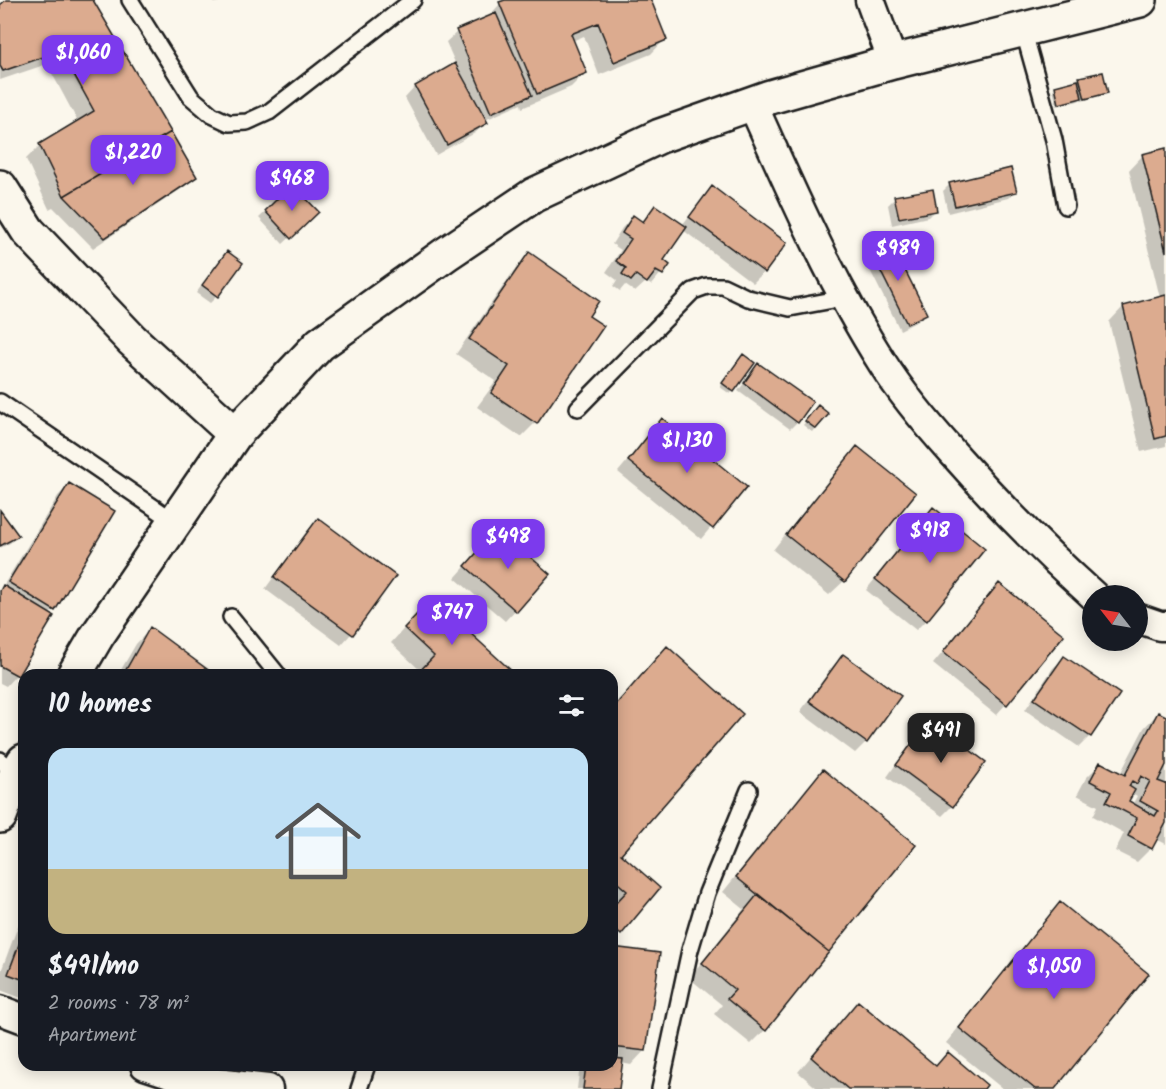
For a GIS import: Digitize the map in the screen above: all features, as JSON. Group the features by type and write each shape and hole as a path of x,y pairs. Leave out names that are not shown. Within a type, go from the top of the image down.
{"main road":[{"path":"78,669 97,636 235,434 320,345 446,254 534,195 660,136 752,103 893,62 1140,0"},
{"path":"0,187 28,231 132,340 235,434"},
{"path":"0,816 13,765"}],"street":[{"path":"870,0 893,62"},
{"path":"752,103 844,298 884,366 926,422 994,500 1082,585"},
{"path":"1148,622 1166,626"},
{"path":"0,1010 18,1017"},
{"path":"163,1071 191,1080 254,1088"}],"lane":[{"path":"130,0 190,97 212,115 230,123 248,122 269,112 413,0"},
{"path":"1023,29 1054,140 1066,206"},
{"path":"578,408 693,291 707,286 723,286 748,298 790,308 844,298"},
{"path":"0,402 175,522"},
{"path":"231,617 273,669"},
{"path":"660,1089 690,950 707,893 748,790"},
{"path":"359,1089 365,1071"}],"building":[{"path":"6,0 93,0 171,132 64,196 39,144 94,111 61,51 3,71 0,66 0,5"},
{"path":"505,0 651,0 667,40 614,62 598,23 571,34 587,73 537,94 499,2"},
{"path":"496,13 532,95 491,113 456,30"},
{"path":"455,63 488,123 447,145 415,86"},
{"path":"1103,72 1108,93 1085,99 1079,77"},
{"path":"1078,80 1082,98 1059,104 1055,86"},
{"path":"171,132 197,177 105,238 64,196"},
{"path":"1166,148 1166,252 1142,154"},
{"path":"1011,168 1017,192 955,206 949,183"},
{"path":"292,184 319,212 291,239 265,211"},
{"path":"712,186 787,243 765,273 689,217"},
{"path":"933,189 937,211 899,218 894,196"},
{"path":"655,205 687,227 664,260 670,265 663,275 656,271 647,283 636,275 631,281 622,274 626,268 616,261 631,239 622,233 633,215 643,222"},
{"path":"890,240 927,314 907,324 870,250"},
{"path":"227,251 243,263 218,297 202,285"},
{"path":"529,252 599,301 589,316 604,326 537,424 491,393 509,366 469,339"},
{"path":"1166,295 1166,436 1155,439 1123,306"},
{"path":"743,354 755,363 734,392 722,383"},
{"path":"758,363 813,402 798,423 744,383"},
{"path":"818,405 829,414 816,429 805,421"},
{"path":"662,418 747,487 713,529 628,461"},
{"path":"857,446 916,493 845,582 786,535"},
{"path":"69,483 115,511 55,611 8,582"},
{"path":"933,507 985,549 927,621 875,579"},
{"path":"0,510 19,536 0,546"},
{"path":"318,518 396,576 353,635 274,577"},
{"path":"498,529 550,574 517,612 465,566"},
{"path":"999,583 1064,635 1007,705 943,652"},
{"path":"3,585 54,616 22,669 18,669 18,676 0,666 0,591"},
{"path":"432,598 509,669 422,669 434,656 404,628"},
{"path":"150,627 207,669 126,669"},
{"path":"667,646 743,714 621,854 660,888 621,935 618,932 618,901 627,891 618,883 618,702"},
{"path":"843,654 901,696 867,743 809,701"},
{"path":"1064,656 1120,694 1091,737 1034,699"},
{"path":"1158,712 1166,716 1166,765 1158,781 1166,784 1166,823 1152,849 1128,836 1137,818 1106,802 1111,792 1090,781 1100,762 1125,775","holes":["1141,776 1150,781 1140,801 1158,811 1155,816 1129,801 1135,790 1129,786 1132,781 1137,784"]},
{"path":"929,720 986,762 953,807 896,765"},
{"path":"823,769 916,845 829,952 736,877"},
{"path":"758,894 829,952 766,1031 727,999 735,990 702,963"},
{"path":"1060,902 1149,974 1055,1089 1035,1089 959,1028"},
{"path":"18,947 18,978 8,974"},
{"path":"618,948 660,953 646,1051 618,1048"},
{"path":"858,1001 936,1066 948,1052 987,1085 984,1089 848,1089 811,1057"},
{"path":"618,1059 623,1059 619,1089 583,1089 585,1071 618,1071"}]}
